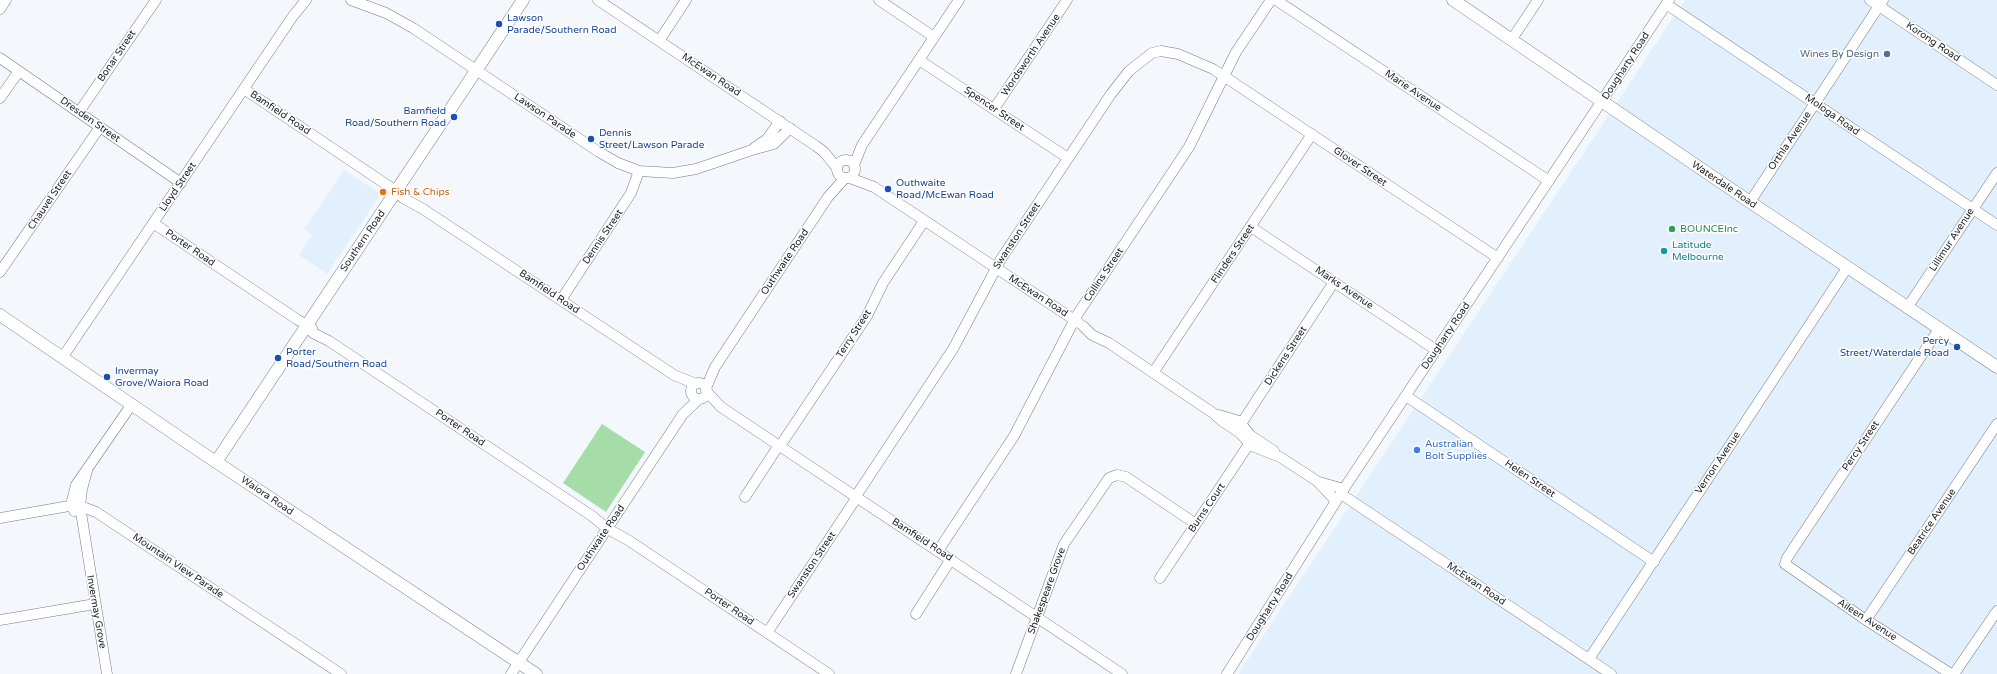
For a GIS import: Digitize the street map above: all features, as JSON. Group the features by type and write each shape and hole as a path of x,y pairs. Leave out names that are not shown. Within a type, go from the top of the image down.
{"main road":[{"name":"Southern Road","path":"216,462 523,0"},
{"name":"Waterdale Road","path":"1453,0 1847,268 1997,367"},
{"name":"Waiora Road","path":"0,315 216,462 536,674"}],"street":[{"path":"0,9 6,0"},
{"name":"Bonar Street","path":"79,112 156,0"},
{"name":"Lloyd Street","path":"293,16 301,0"},
{"name":"Lloyd Street","path":"62,358 293,16 306,0"},
{"name":"Lawson Parade","path":"351,0 386,13 413,28 608,158 639,171 661,173 684,171 774,144 790,128"},
{"name":"McEwan Road","path":"598,0 780,121 846,169 1079,323 1092,335 1109,343 1153,372 1213,413 1222,421 1239,426 1251,441 1272,448 1280,457 1340,494 1611,674"},
{"path":"659,41 686,0"},
{"path":"879,0 934,37"},
{"name":"Outhwaite Road","path":"511,674 959,0"},
{"name":"Wordsworth Avenue","path":"994,109 1067,0"},
{"name":"Collins Street","path":"938,551 1014,436 1079,323 1189,147 1236,52 1271,0"},
{"name":"Marie Avenue","path":"1276,0 1549,181"},
{"path":"1512,39 1538,0"},
{"name":"Korong Road","path":"1870,0 1881,3 1997,85"},
{"name":"Dougharty Road","path":"1227,674 1340,494 1668,2"},
{"name":"Mologa Road","path":"1668,2 1815,104 1997,225"},
{"name":"Orthla Avenue","path":"1750,202 1881,3"},
{"name":"Swanston Street","path":"767,633 953,349 996,268 1123,77 1135,65 1152,53 1161,51 1184,55 1213,69 1223,76"},
{"name":"Dresden Street","path":"0,58 181,183"},
{"name":"Spencer Street","path":"919,60 1068,158"},
{"path":"0,98 18,71"},
{"name":"Glover Street","path":"1223,76 1498,258"},
{"name":"Bamfield Road","path":"244,89 396,191 403,198 423,209 699,391 1122,674"},
{"name":"Lawson Parade","path":"752,150 767,139 780,121"},
{"name":"Chauvel Street","path":"0,272 100,127"},
{"name":"Flinders Street","path":"1153,372 1312,134"},
{"name":"Dennis Street","path":"560,300 631,194 639,171"},
{"name":"Lillimur Avenue","path":"1908,308 1997,172"},
{"name":"Terry Street","path":"745,497 867,316 883,283 924,221"},
{"name":"Porter Road","path":"153,223 306,326 313,333 329,341 829,674"},
{"name":"Marks Avenue","path":"1251,227 1436,350"},
{"name":"Vernon Avenue","path":"1589,659 1847,268"},
{"name":"Dickens Street","path":"1239,426 1334,282"},
{"name":"Percy Street","path":"1785,564 1786,558 1939,329"},
{"name":"Helen Street","path":"1406,396 1654,562"},
{"name":"Invermay Grove","path":"107,674 85,549 73,492 76,485 132,404"},
{"name":"Beatrice Avenue","path":"1866,620 1997,424"},
{"name":"Burns Court","path":"1160,578 1251,441"},
{"name":"Shakespeare Grove","path":"1016,674 1064,544 1102,486 1113,476 1126,477 1196,524"},
{"path":"0,518 76,506"},
{"name":"Mountain View Parade","path":"76,506 102,516 341,674"},
{"path":"916,614 951,559"},
{"name":"Aileen Avenue","path":"1785,564 1866,620 1951,674"},
{"path":"0,620 95,604"},
{"path":"1954,674 1997,611"}],"shaded area":[{"path":"1685,0 1997,0 1997,674 1238,674"},
{"path":"344,170 378,192 379,197 327,274 299,255 312,235 304,229"}],"green space":[{"path":"602,424 645,452 606,512 563,483"}],"place":[{"name":"Lawson Parade/Southern Road","path":"499,24"},
{"name":"Wines By Design","path":"1887,54"},
{"name":"Bamfield Road/Southern Road","path":"454,117"},
{"name":"Dennis Street/Lawson Parade","path":"591,139"},
{"name":"Outhwaite Road/McEwan Road","path":"888,189"},
{"name":"Fish & Chips","path":"383,192"},
{"name":"BOUNCEInc","path":"1672,229"},
{"name":"Latitude Melbourne","path":"1664,251"},
{"name":"Percy Street/Waterdale Road","path":"1957,347"},
{"name":"Porter Road/Southern Road","path":"278,358"},
{"name":"Invermay Grove/Waiora Road","path":"107,377"},
{"name":"Australian Bolt Supplies","path":"1417,450"}]}
